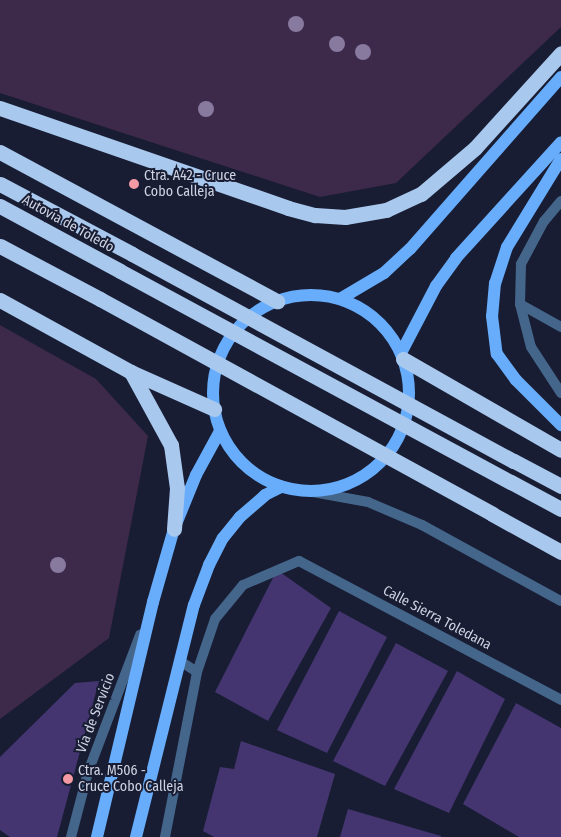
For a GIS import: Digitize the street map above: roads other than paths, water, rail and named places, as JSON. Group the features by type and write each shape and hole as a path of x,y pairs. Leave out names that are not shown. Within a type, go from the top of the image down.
{"highway":[{"path":"0,108 288,208 345,217 386,210 421,194 474,148 561,53"},
{"path":"0,152 277,301"},
{"path":"0,184 561,486"},
{"name":"Autovía de Toledo","path":"0,206 561,509"},
{"path":"0,246 561,552"},
{"path":"0,300 131,372 214,409"},
{"path":"402,356 561,450"},
{"path":"131,372 171,444 177,488 174,529"}],"main road":[{"path":"340,299 384,273 410,249 561,77"},
{"path":"402,356 436,286 456,258 561,142"},
{"path":"561,160 508,247 495,283 492,316 497,354 516,380 561,425"},
{"path":"308,295 340,299 376,320 402,356 409,390 406,421 392,449 371,472 344,487 313,492 281,487 244,466 220,431 214,409 214,375 226,344 248,318 277,301 308,295"},
{"path":"97,837 153,602 174,529 196,474 220,431"},
{"path":"136,837 194,605 208,565 223,538 240,517 265,495 281,487"}],"street":[{"path":"561,201 544,221 521,264 520,304 531,347 561,393"},
{"path":"520,304 561,327"},
{"path":"313,492 368,502 422,525 561,601"},
{"name":"Calle Sierra Toledana","path":"197,672 215,620 243,585 299,561 561,700"},
{"name":"Vía de Servicio","path":"71,837 88,772 153,602"},
{"path":"165,837 197,672 180,661"}],"place":[{"name":"Ctra. A42 - Cruce Cobo Calleja","path":"134,184"},
{"name":"Ctra. M506 - Cruce Cobo Calleja","path":"68,779"}]}
